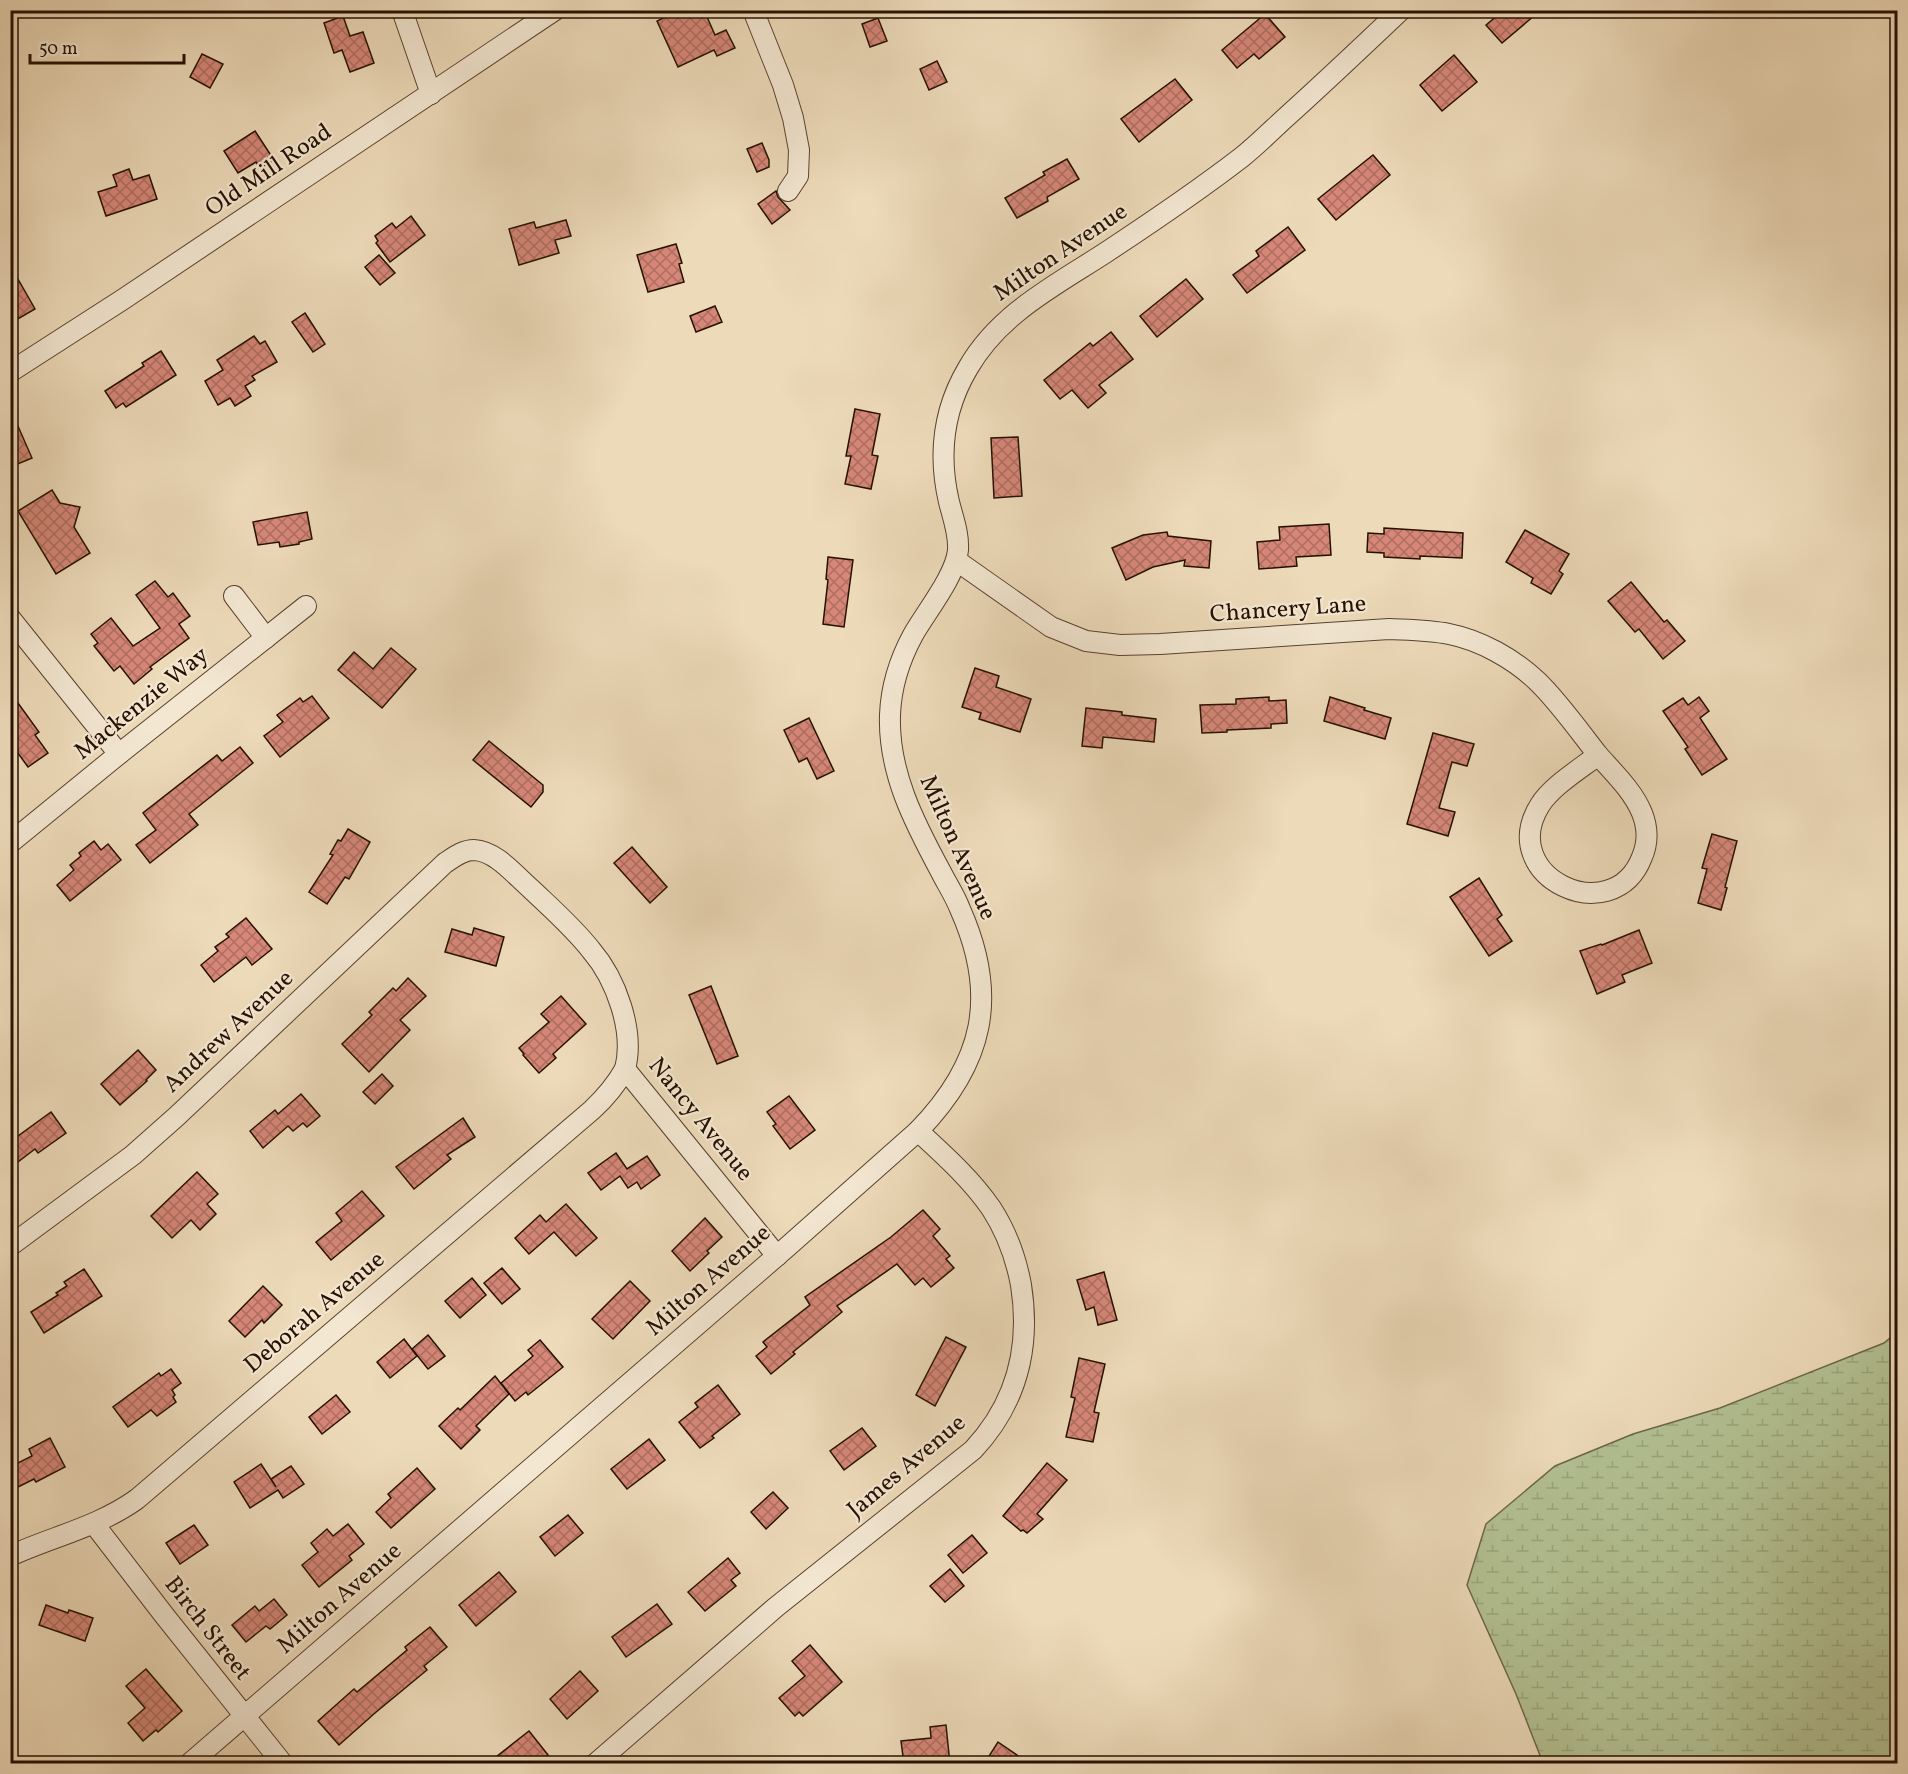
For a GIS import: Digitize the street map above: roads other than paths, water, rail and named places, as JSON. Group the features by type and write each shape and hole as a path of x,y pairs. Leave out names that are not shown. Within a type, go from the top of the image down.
{"street":[{"path":"402,10 430,94"},
{"name":"Old Mill Road","path":"10,372 120,302 555,10"},
{"path":"753,10 783,85 793,118 799,150 798,176 788,191"},
{"name":"Milton Avenue","path":"189,1764 777,1256 937,1112 957,1082 974,1048 981,1020 981,991 972,942 960,909 920,832 897,776 892,757 890,716 892,691 912,637 957,561 959,545 942,467 943,442 956,393 966,370 990,337 1007,319 1020,308 1167,212 1243,156 1401,10"},
{"name":"Chancery Lane","path":"957,561 1051,627 1086,640 1120,645 1160,644 1389,629 1424,630 1477,642 1510,661 1537,681 1598,755 1636,802 1643,814 1647,829 1646,848 1634,872 1617,887 1606,891 1572,891 1558,885 1547,876 1537,862 1532,847 1532,821 1541,803 1550,792 1598,755"},
{"path":"234,596 266,638"},
{"name":"Mackenzie Way","path":"11,841 306,606"},
{"path":"10,618 119,754"},
{"name":"Nancy Avenue","path":"475,850 495,858 510,870 592,951 608,975 624,1016 628,1044 625,1069 777,1256"},
{"name":"Andrew Avenue","path":"10,1246 133,1155 446,863 463,852 475,850"},
{"name":"Deborah Avenue","path":"10,1556 38,1543 93,1524 119,1512 137,1499 607,1097 625,1069"},
{"name":"James Avenue","path":"595,1764 776,1607 973,1450 988,1434 1008,1401 1019,1370 1025,1327 1023,1299 1009,1242 992,1209 975,1187 918,1131"},
{"name":"Birch Street","path":"93,1524 283,1764"}]}
